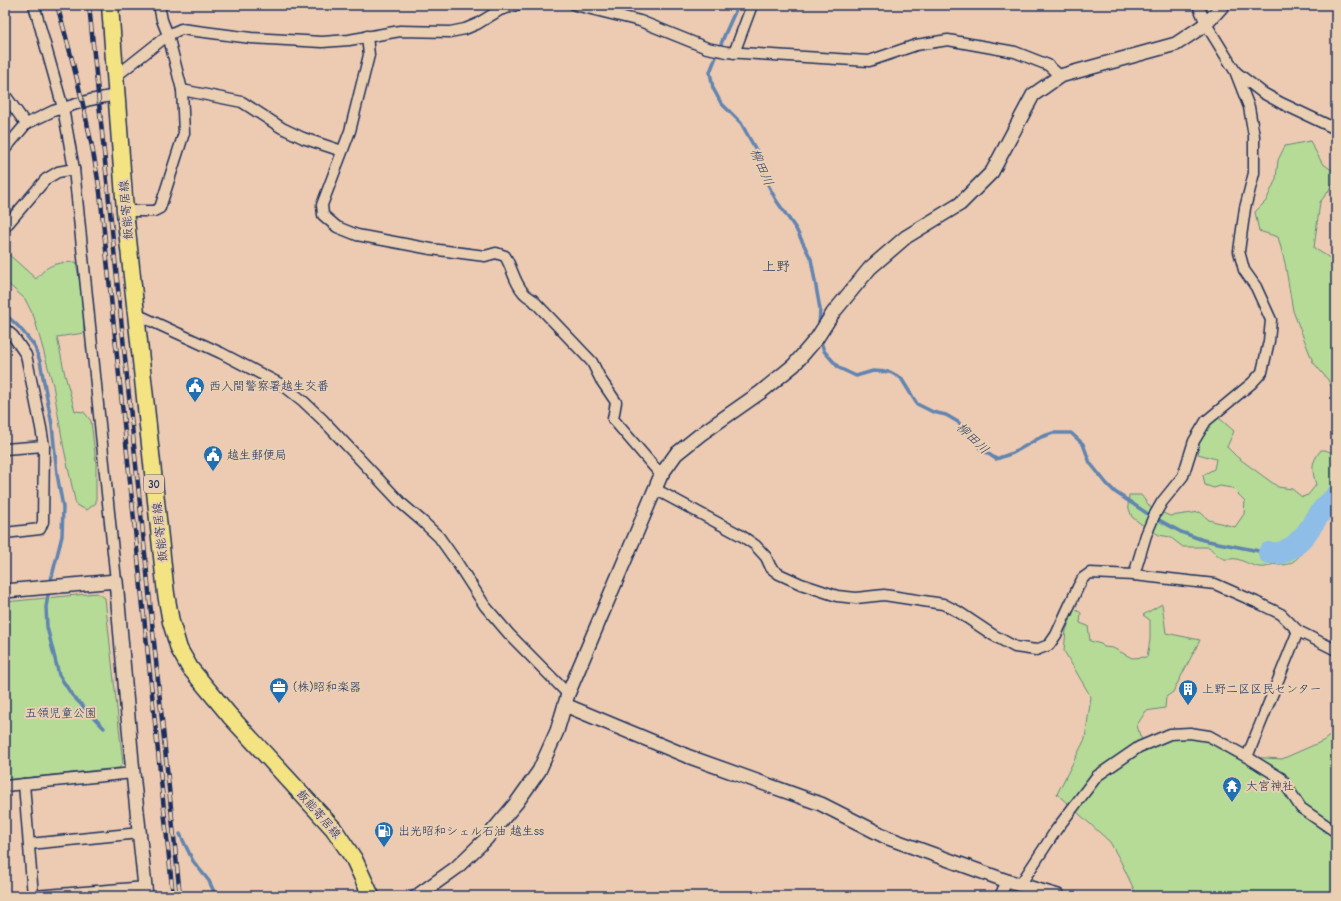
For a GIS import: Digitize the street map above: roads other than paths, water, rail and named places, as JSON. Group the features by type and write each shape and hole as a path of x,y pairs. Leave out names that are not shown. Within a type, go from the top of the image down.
{"main road":[{"name":"飯能寄居線","path":"110,5 125,211 166,594 171,622 179,649 190,668 204,687 333,828 354,859 370,896"}],"street":[{"path":"24,784 33,896 146,891 133,773 116,581 74,170 63,108 34,5"},
{"path":"125,211 154,211 160,208 184,133 182,90 159,5"},
{"path":"115,77 168,35 181,29 251,38 322,42 349,40 400,31 458,31 477,24 500,10 517,5"},
{"path":"575,5 640,21 707,48 734,53 869,62 916,45 948,40 1014,52 1048,65 1060,76"},
{"path":"734,53 752,5"},
{"path":"1134,576 1146,535 1154,516 1162,502 1184,476 1194,442 1206,421 1252,383 1262,372 1269,341 1271,320 1256,287 1244,270 1239,251 1245,208 1254,173 1254,144 1249,108 1235,71 1206,24 1198,5"},
{"path":"417,896 456,868 486,839 517,802 539,771 557,731 566,699 661,475 676,454 701,434 761,392 794,365 817,338 834,313 870,268 906,238 960,204 992,172 1033,95 1060,76 1176,44 1206,24 1223,5"},
{"path":"367,36 369,55 350,131 322,205 323,215 337,227 357,235 431,249 485,256 496,253 505,256 516,282 523,293 533,300 592,362 601,380 616,402 614,419 661,475"},
{"path":"1235,71 1263,93 1336,129"},
{"path":"182,90 242,102 282,128 302,138 342,151"},
{"path":"5,95 26,124"},
{"path":"5,149 26,124 53,111 90,100 116,95"},
{"path":"5,226 46,179 58,172 74,170"},
{"path":"136,314 221,353 284,386 303,401 402,503 439,537 485,606 566,699 687,756 821,804 888,838 1007,881 1058,896"},
{"path":"5,329 13,336 26,355 44,446 43,522 40,529 5,533"},
{"path":"5,449 44,446"},
{"path":"655,489 742,536 755,545 766,557 771,568 790,579 837,596 856,598 884,595 943,604 1015,647 1036,650 1049,645 1056,635 1080,582 1090,573 1215,584 1281,614 1298,631 1336,650"},
{"path":"5,591 116,581"},
{"path":"1247,757 1298,631"},
{"path":"1020,885 1056,830 1097,776 1139,746 1170,734 1190,733 1209,736 1247,757 1281,778 1300,808 1336,832"},
{"path":"5,786 133,773"},
{"path":"29,844 140,833"},
{"path":"1000,896 1007,881"}],"waterway":[{"name":"柳田川","path":"738,5 710,72 713,88 721,103 741,123 761,159 764,177 776,200 796,229 811,259 820,309 819,327"},
{"path":"5,314 19,327 34,345 40,361 52,425 57,474 63,507 62,536 50,584"},
{"name":"柳田川","path":"820,339 824,351 839,368 856,376 873,371 890,372 901,378 917,404 933,412 946,415 958,422 981,449 996,459 1013,453 1041,437 1053,433 1071,433 1083,444 1090,463 1107,484 1115,492 1148,514 1181,532 1203,540 1269,553"},
{"name":"柳田川","path":"1269,553 1281,553 1294,546 1305,535 1323,509 1336,496"},
{"path":"49,590 46,607 47,627 59,675 72,695 104,728"},
{"path":"180,834 193,861 209,881 216,896"}],"railway":[{"path":"57,5 82,98 100,192 173,896"},
{"path":"89,5 180,896"}],"place":[{"name":"西入間警察署越生交番","path":"195,403"},
{"name":"越生郵便局","path":"213,472"},
{"name":"(株)昭和楽器","path":"279,704"},
{"name":"上野二区区民センター","path":"1188,706"},
{"name":"大宮神社","path":"1232,803"},
{"name":"出光昭和シェル石油 越生ss","path":"384,848"}],"district":[{"name":"上野","path":"776,266"}],"park label":[{"name":"五領児童公園","path":"61,713"}]}
